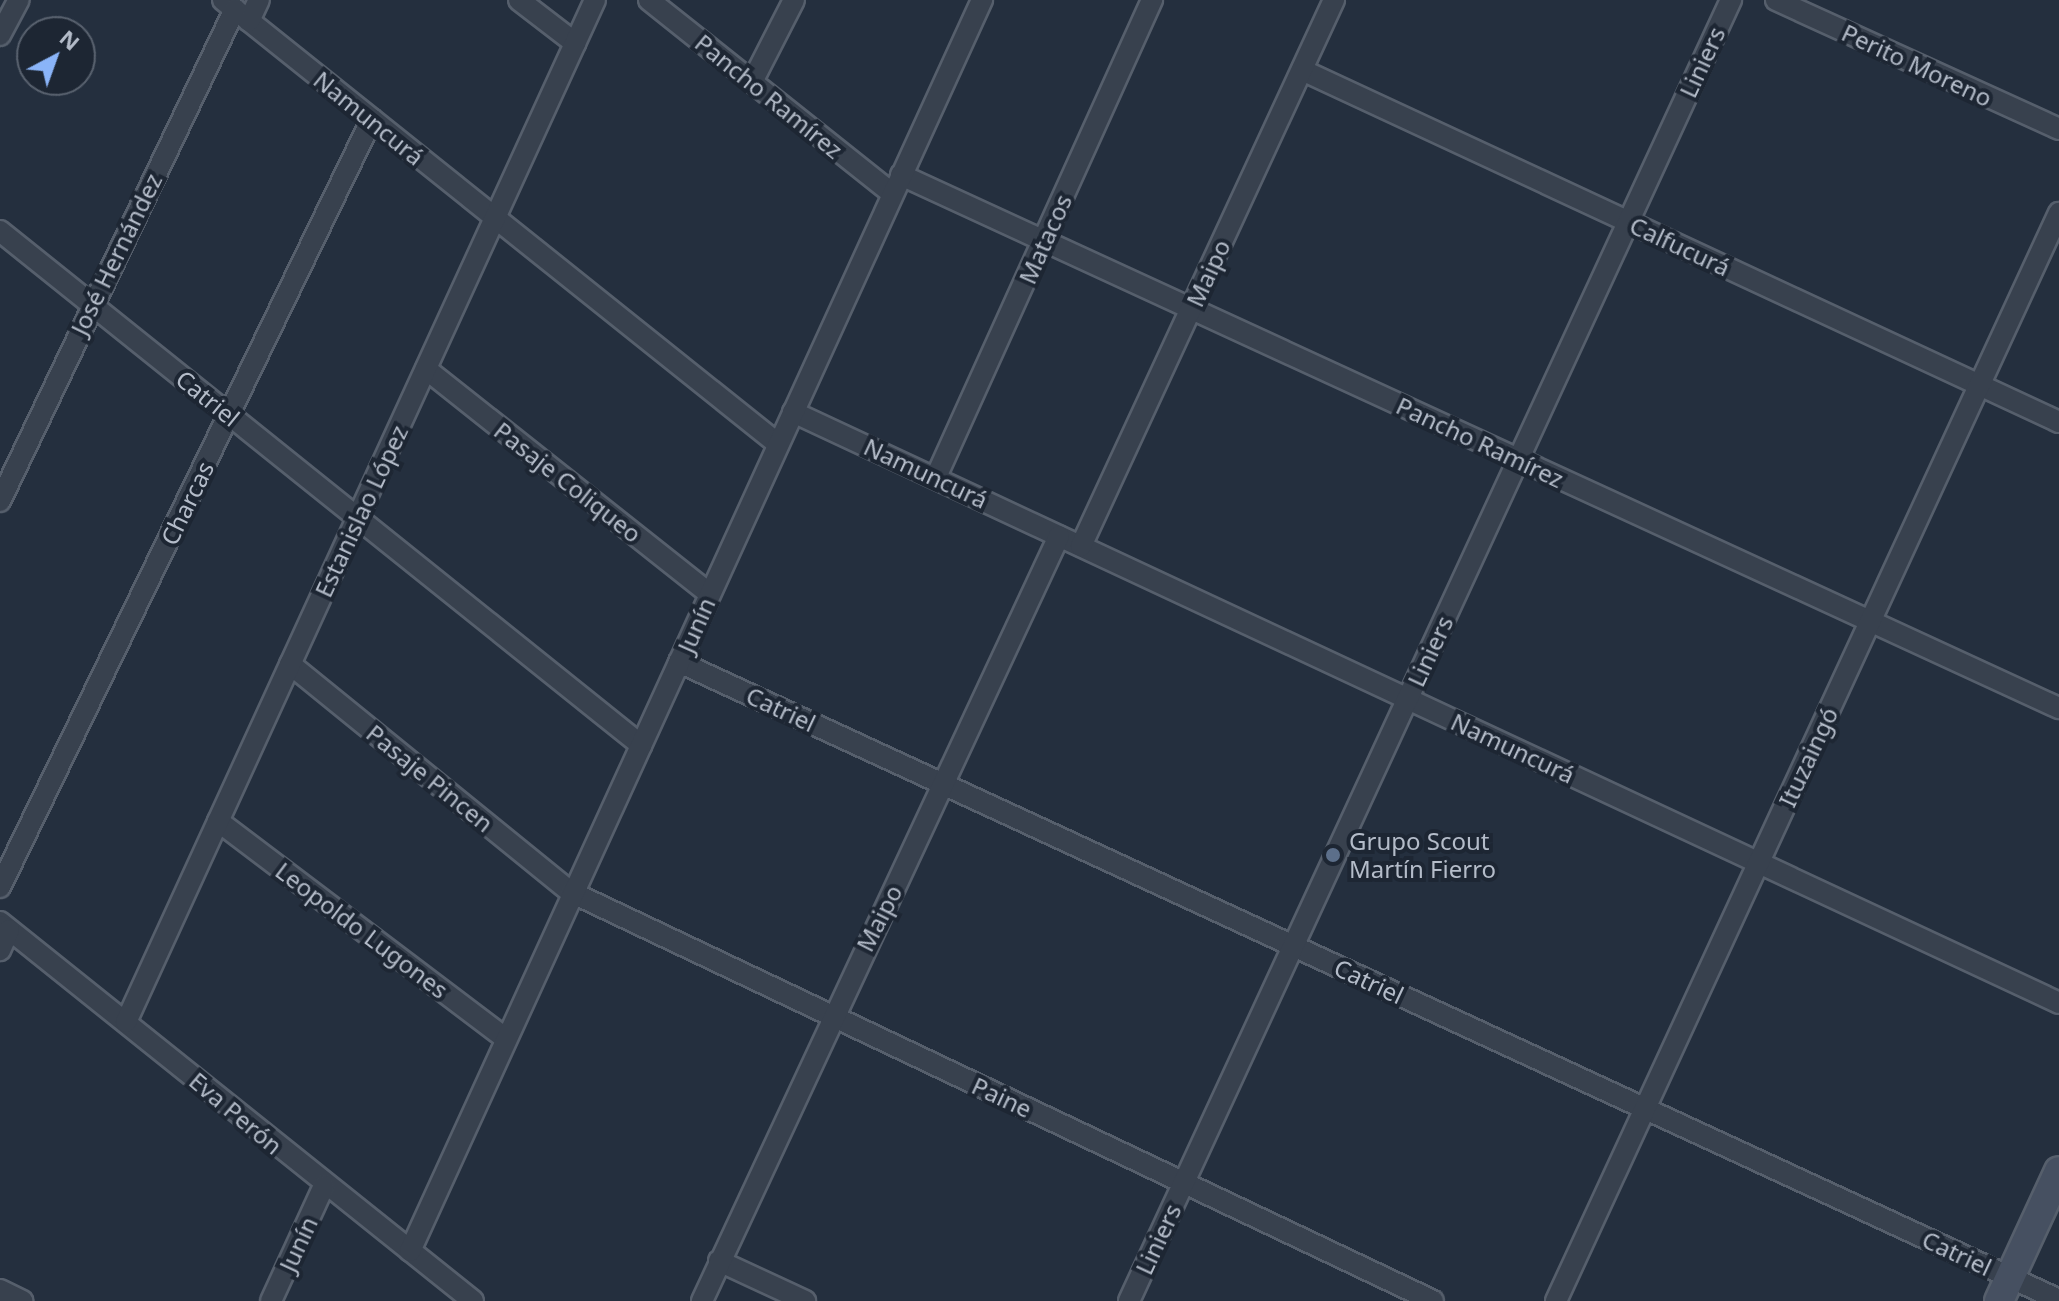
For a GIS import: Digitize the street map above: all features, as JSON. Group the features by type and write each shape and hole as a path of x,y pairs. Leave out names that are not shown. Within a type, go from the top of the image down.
{"main road":[{"path":"2014,1291 2059,1171"},
{"path":"2014,1291 2059,1216"}],"street":[{"path":"0,35 19,0"},
{"name":"José Hernández","path":"0,501 236,10 259,0"},
{"path":"519,0 575,43"},
{"name":"Estanislao López","path":"126,1022 595,0"},
{"name":"Pancho Ramírez","path":"649,0 752,82 895,184 1044,242 2059,708"},
{"path":"752,82 794,0"},
{"name":"Junín","path":"410,1251 571,892 982,0"},
{"name":"Matacos","path":"936,477 1152,0"},
{"name":"Liniers","path":"1129,1301 1731,0"},
{"name":"Perito Moreno","path":"1776,0 2059,129"},
{"name":"Maipo","path":"1081,546 1302,70 1326,4"},
{"name":"Namuncurá","path":"236,10 494,221 778,444"},
{"name":"Calfucurá","path":"1302,70 2059,422"},
{"name":"Charcas","path":"0,887 372,119"},
{"name":"Ituzaingó","path":"1556,1301 2059,213"},
{"name":"Catriel","path":"0,231 641,745"},
{"name":"Pasaje Coliqueo","path":"426,369 710,594"},
{"name":"Namuncurá","path":"793,412 2059,1003"},
{"name":"Maipo","path":"702,1301 830,1015 945,785 1059,536"},
{"name":"Catriel","path":"679,662 1645,1109 2014,1291 2059,1300"},
{"name":"Pasaje Pincen","path":"290,664 571,892"},
{"name":"Leopoldo Lugones","path":"218,821 506,1039"},
{"name":"Paine","path":"571,892 1433,1301"},
{"path":"0,950 3,926"},
{"name":"Eva Perón","path":"3,926 126,1022 324,1186 473,1301"},
{"name":"Junín","path":"271,1301 324,1186"},
{"path":"719,1261 805,1301"},
{"path":"0,1290 23,1301"}],"place":[{"name":"Grupo Scout Martín Fierro","path":"1333,855"}]}
